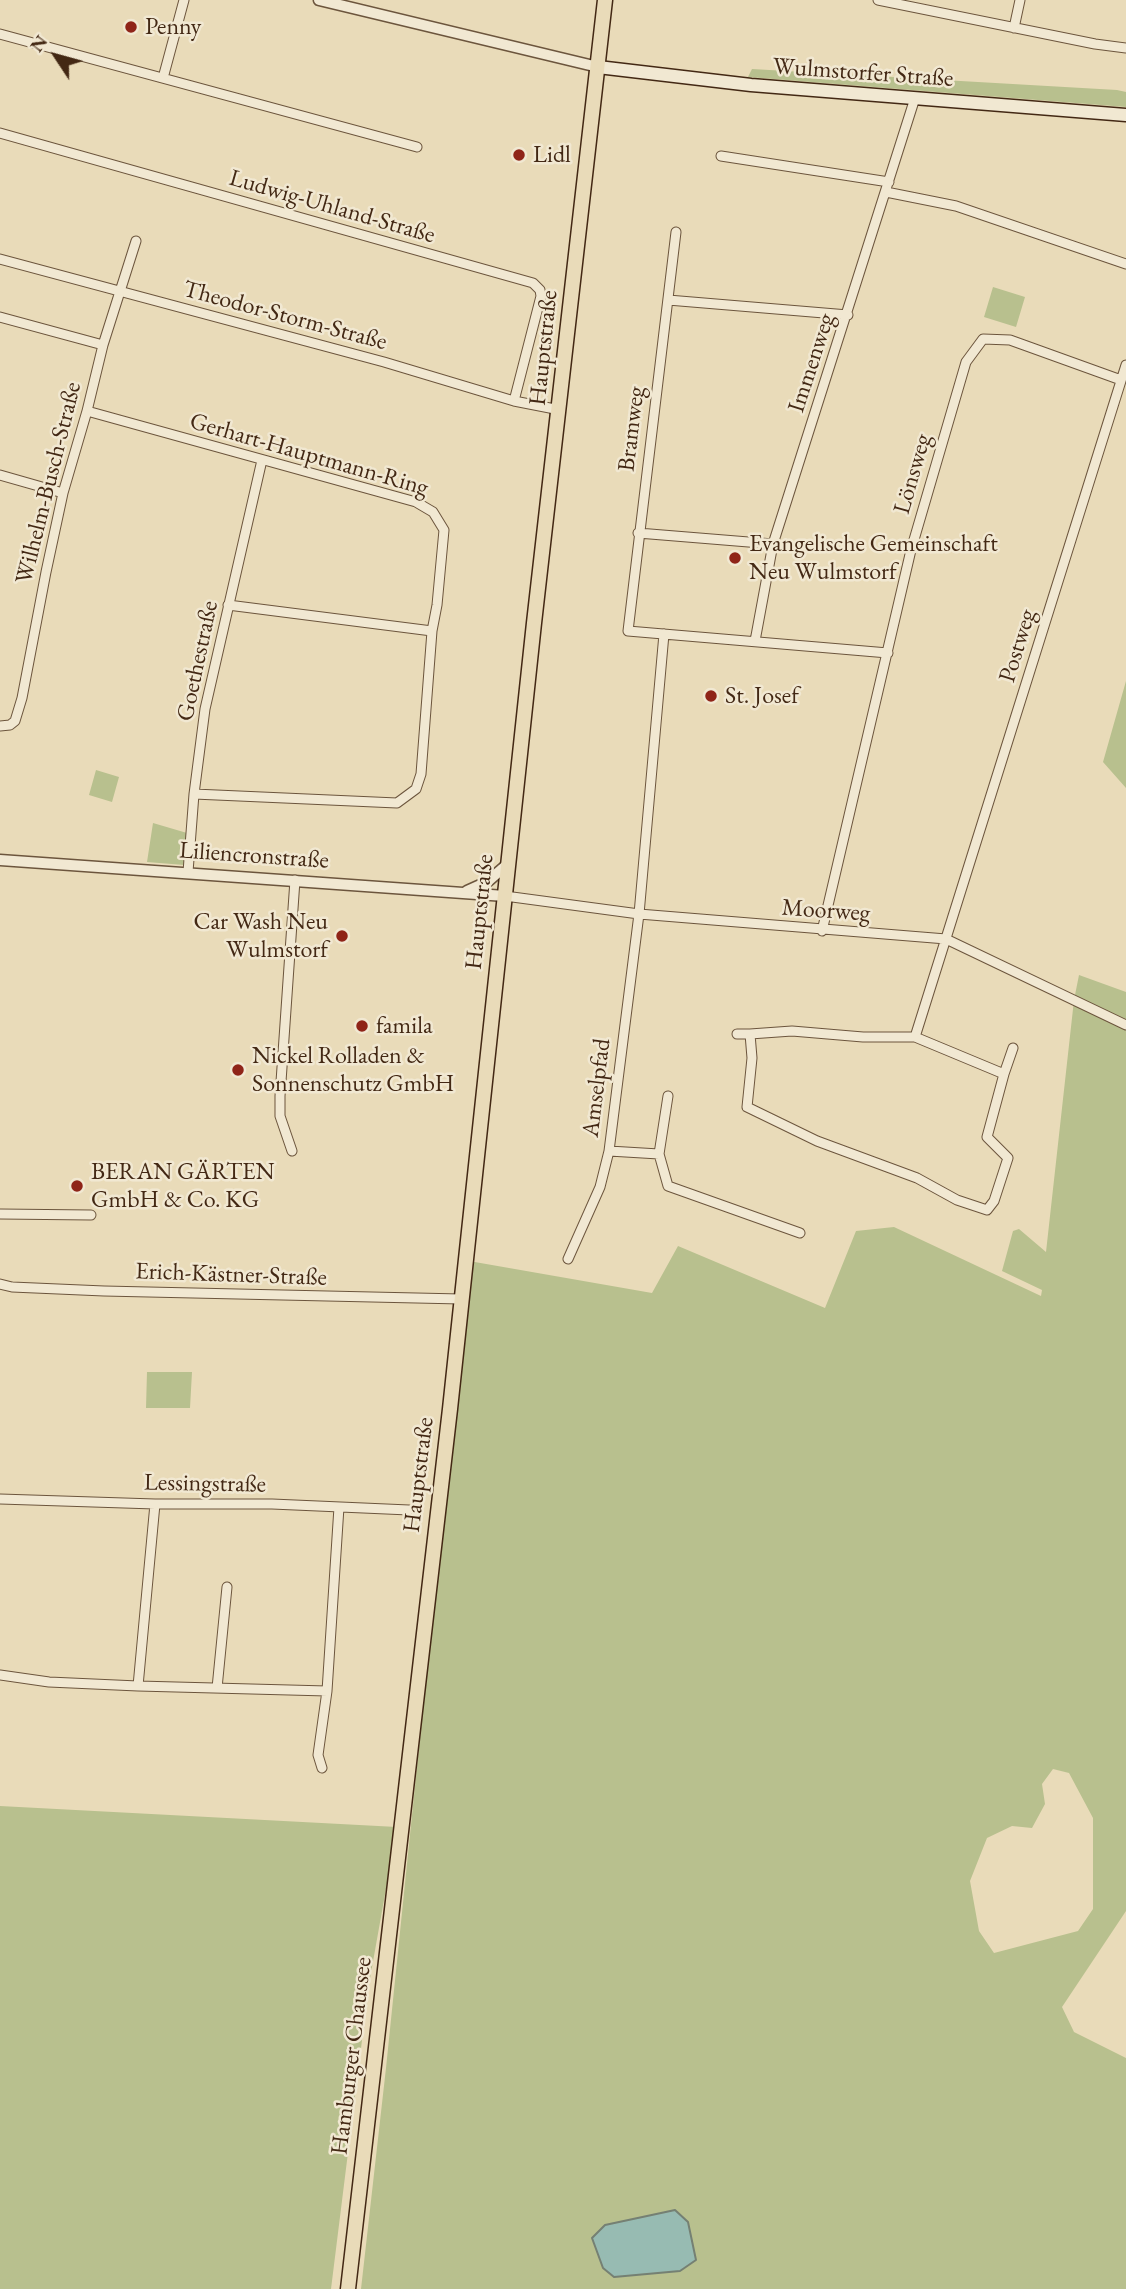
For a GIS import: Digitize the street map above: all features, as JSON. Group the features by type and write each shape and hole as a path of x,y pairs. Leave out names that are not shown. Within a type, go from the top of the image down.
{"main road":[{"name":"Hauptstraße","path":"401,1829 605,0"},
{"name":"Wulmstorfer Straße","path":"598,67 751,85 1126,115"},
{"name":"Hamburger Chaussee","path":"348,2289 401,1829"}],"street":[{"path":"163,78 184,0"},
{"path":"319,0 598,67"},
{"path":"878,0 1126,48"},
{"path":"1014,27 1020,0"},
{"path":"0,34 417,148"},
{"name":"Immenweg","path":"755,641 773,544 915,98"},
{"name":"Ludwig-Uhland-Straße","path":"0,133 533,283 540,289 541,296 514,401"},
{"path":"721,156 889,182"},
{"path":"886,192 956,206 1126,264"},
{"name":"Bramweg","path":"664,634 628,631 676,232"},
{"name":"Wilhelm-Busch-Straße","path":"0,726 10,725 15,721 22,698 63,493 88,411 103,345 136,241"},
{"name":"Theodor-Storm-Straße","path":"0,259 384,362 514,401 560,410"},
{"path":"668,300 848,314"},
{"path":"0,317 103,345"},
{"name":"Lönsweg","path":"822,931 911,550 966,362 983,339 1010,340 1121,380"},
{"name":"Postweg","path":"915,1037 1126,365"},
{"name":"Gerhart-Hauptmann-Ring","path":"88,411 416,502 433,512 444,530 432,631 421,774 416,789 397,803 194,794"},
{"name":"Goethestraße","path":"188,872 194,794 205,709 262,460"},
{"path":"0,475 63,493"},
{"path":"638,533 773,544"},
{"path":"228,605 432,631"},
{"path":"664,634 888,653"},
{"name":"Amselpfad","path":"568,1259 600,1187 610,1151 639,914 664,634"},
{"name":"Liliencronstraße","path":"0,860 67,867 188,872 505,896"},
{"path":"465,891 487,881 509,863"},
{"path":"292,1151 280,1116 280,1096 295,880"},
{"name":"Moorweg","path":"505,896 639,914 946,939 1126,1025"},
{"path":"737,1034 792,1031 863,1037 915,1037 1004,1074"},
{"path":"750,1034 752,1058 747,1107 817,1141 876,1161 917,1178 957,1200 987,1210 994,1201 1008,1158 986,1137 1013,1048"},
{"path":"668,1096 659,1154 668,1186 800,1233"},
{"path":"610,1151 659,1154"},
{"path":"0,1214 91,1215"},
{"name":"Erich-Kästner-Straße","path":"0,1284 12,1287 104,1291 461,1299"},
{"name":"Lessingstraße","path":"0,1499 155,1504 272,1504 409,1510"},
{"path":"138,1686 155,1504"},
{"path":"322,1768 318,1755 327,1691 339,1507"},
{"path":"217,1688 227,1587"},
{"path":"0,1675 49,1682 327,1691"}],"green space":[{"path":"752,69 1117,90 1126,92 1126,107 748,77"},
{"path":"993,287 1025,297 1016,327 984,317"},
{"path":"1126,681 1126,788 1103,762"},
{"path":"96,770 119,777 112,802 89,795"},
{"path":"153,823 187,833 184,865 147,862"},
{"path":"1079,975 1126,992 1126,1911 1062,2007 1074,2032 1126,2058 1126,2289 361,2289 469,1261 652,1293 678,1246 825,1308 856,1231 894,1227 1041,1296 1042,1290 1002,1271 1013,1231 1019,1229 1046,1252","holes":["1053,1769 1069,1773 1093,1818 1093,1909 1078,1931 994,1953 979,1931 970,1881 987,1838 1012,1826 1032,1828 1045,1804 1042,1784"]},
{"path":"147,1372 192,1372 190,1408 146,1408"},
{"path":"0,1806 397,1827 369,1984 331,2289 0,2289"}],"water":[{"path":"675,2210 688,2222 696,2260 680,2271 614,2277 603,2268 592,2238 605,2225"}],"place":[{"name":"Penny","path":"131,27"},
{"name":"Lidl","path":"519,155"},
{"name":"Evangelische Gemeinschaft Neu Wulmstorf","path":"735,558"},
{"name":"St. Josef","path":"711,696"},
{"name":"Car Wash Neu Wulmstorf","path":"342,936"},
{"name":"famila","path":"362,1026"},
{"name":"Nickel Rolladen & Sonnenschutz GmbH","path":"238,1070"},
{"name":"BERAN GÄRTEN GmbH & Co. KG","path":"77,1186"}]}
